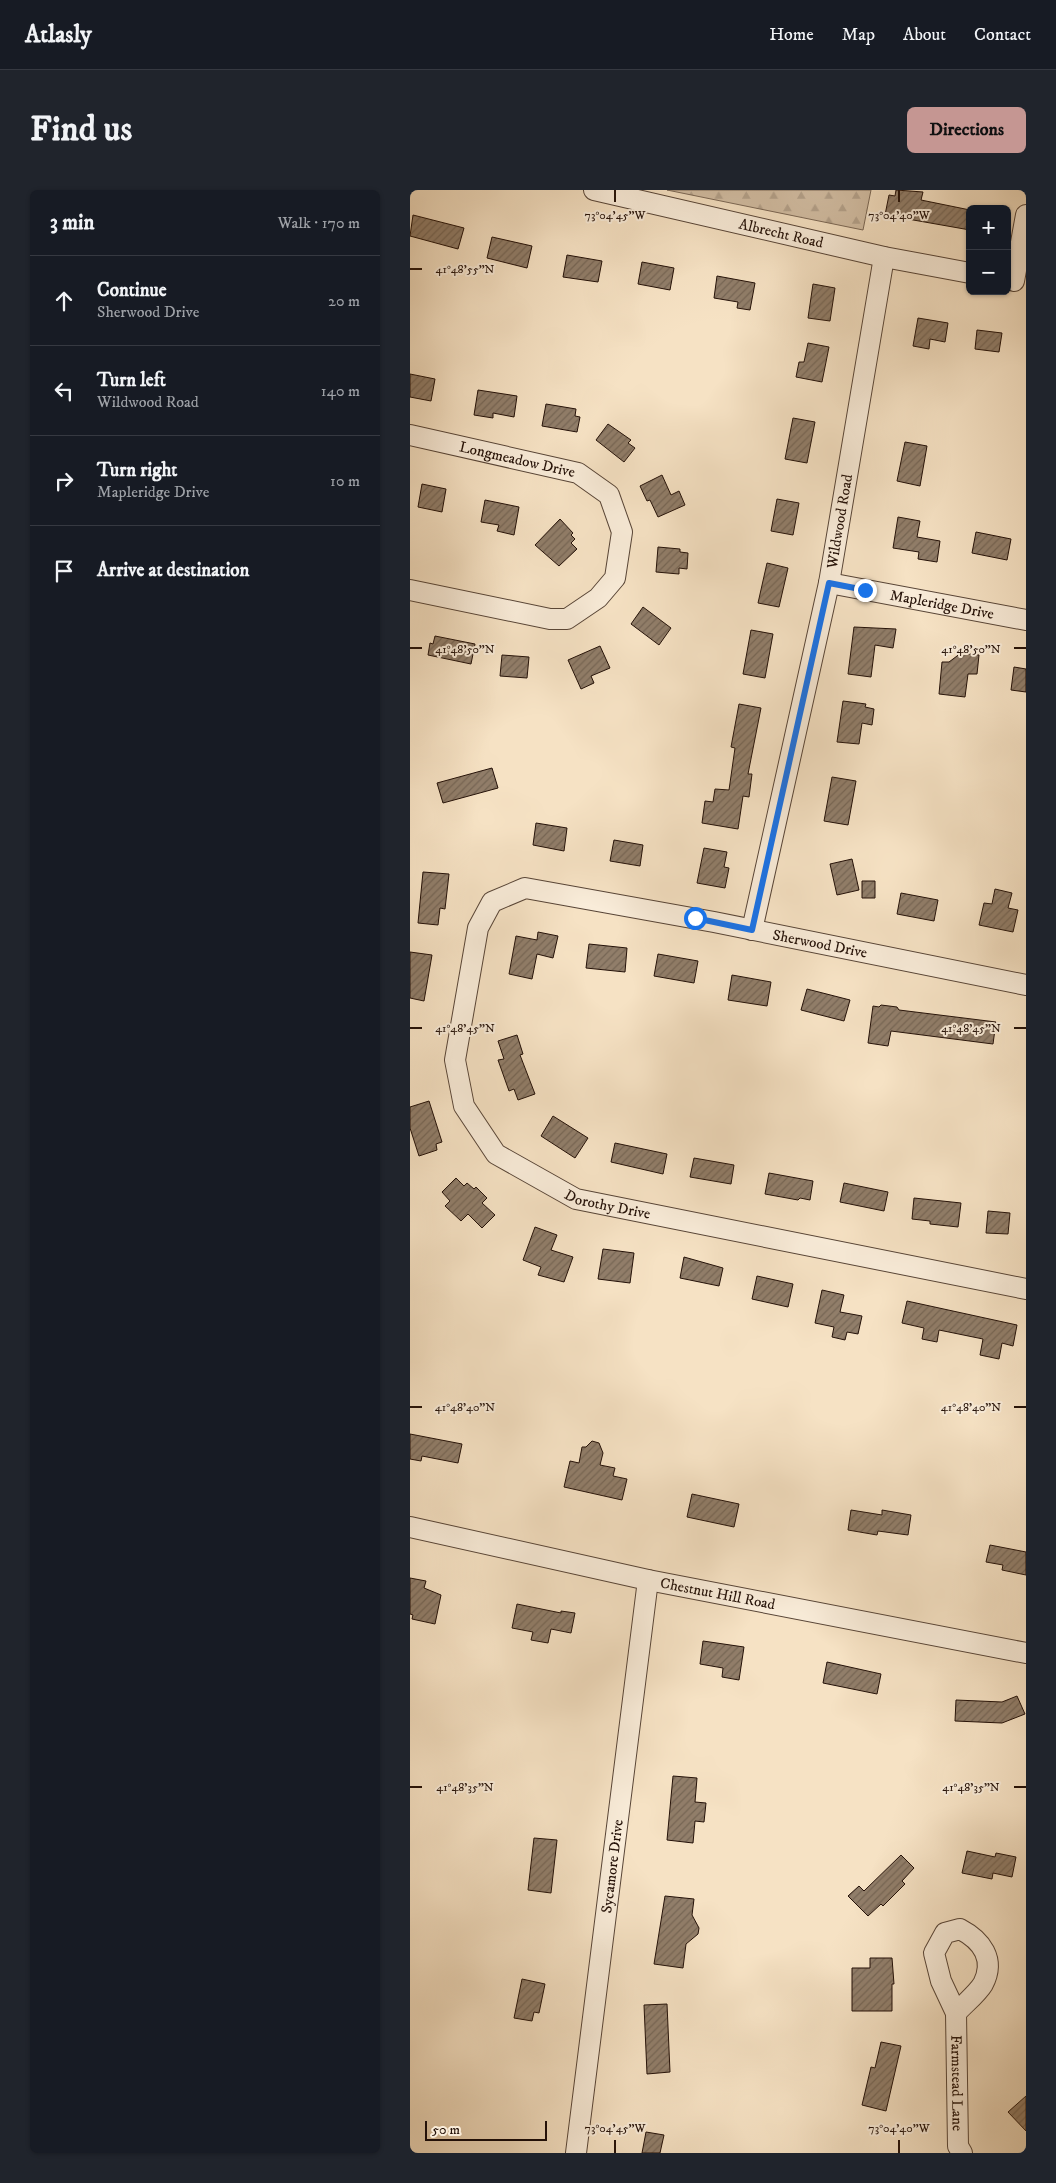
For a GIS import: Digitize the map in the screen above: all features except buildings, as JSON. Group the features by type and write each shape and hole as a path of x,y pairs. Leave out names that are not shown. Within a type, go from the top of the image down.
{"street":[{"name":"Albrecht Road","path":"594,190 884,258 966,272"},
{"path":"1016,282 1026,214"},
{"name":"Wildwood Road","path":"752,930 829,583 884,258"},
{"name":"Longmeadow Drive","path":"410,435 578,473 609,495 622,532 615,578 598,598 567,620 550,620 410,590"},
{"name":"Mapleridge Drive","path":"829,583 1026,620"},
{"name":"Sherwood Drive","path":"525,888 752,930 1026,985"},
{"name":"Dorothy Drive","path":"525,888 492,902 478,928 454,1060 464,1106 496,1154 576,1199 1026,1289"},
{"name":"Chestnut Hill Road","path":"410,1527 648,1580 1026,1653"},
{"name":"Sycamore Drive","path":"576,2153 648,1580"},
{"name":"Farmstead Lane","path":"956,2013 958,2146 962,2153"}],"green space":[{"path":"667,190 871,190 863,230"}],"route":[{"path":"695,918 752,930 829,583 865,590"}]}
